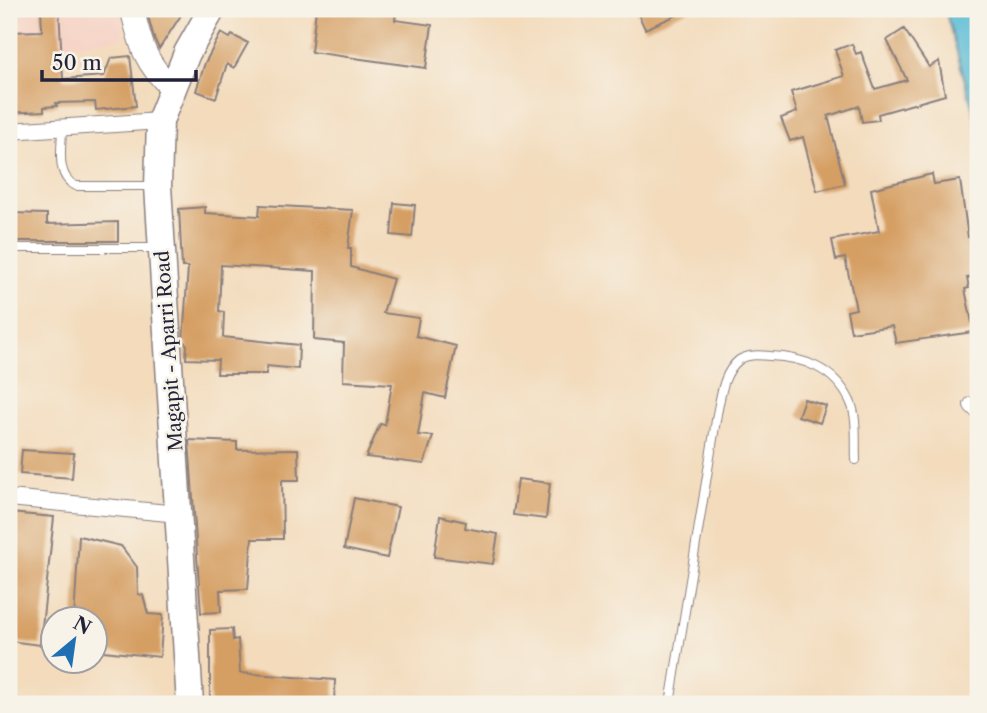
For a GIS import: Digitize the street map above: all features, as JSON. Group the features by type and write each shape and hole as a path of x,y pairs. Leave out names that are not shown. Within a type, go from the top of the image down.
{"main road":[{"name":"Magapit - Aparri Road","path":"190,704 158,186 160,121 187,53 212,9"}],"street":[{"path":"132,9 142,47 152,70 172,88"},
{"path":"9,131 160,121"},
{"path":"9,498 179,514"}],"lane":[{"path":"62,128 63,175 68,182 76,186 158,186"},
{"path":"9,248 162,248"},
{"path":"670,704 717,414 729,370 741,359 753,355 807,362 829,374 842,386 852,404 856,460"}],"shaded area":[{"path":"9,9 123,9 124,38 9,53"}],"water":[{"path":"945,9 978,9 978,128"}],"building":[{"path":"41,9 59,9 63,79 104,76 111,58 130,56 136,106 96,110 95,102 56,103 57,106 44,107 44,111 9,113 9,32 42,31"},
{"path":"146,9 185,9 159,49 154,38"},
{"path":"316,9 365,9 396,13 395,20 432,25 426,68 311,52"},
{"path":"636,9 691,9 645,29"},
{"path":"904,29 929,67 939,61 945,95 878,114 879,120 862,122 859,106 828,116 845,184 817,191 803,137 790,141 781,118 797,112 791,92 844,76 835,50 852,44 856,54 861,52 875,89 907,80 887,40"},
{"path":"221,33 248,43 234,68 227,64 216,98 196,91 205,63"},
{"path":"932,174 934,184 960,180 968,237 978,235 978,275 967,278 969,288 965,289 974,332 896,343 892,326 851,332 847,311 856,309 845,258 836,260 832,240 879,231 871,189"},
{"path":"394,203 415,205 412,237 391,235"},
{"path":"260,205 353,210 348,248 351,248 351,267 393,279 383,313 419,318 416,336 456,346 445,398 425,393 418,435 433,436 424,464 366,457 380,424 385,425 392,384 343,381 344,343 314,340 315,271 221,265 219,311 224,312 223,337 299,345 298,369 267,366 266,374 217,374 218,360 186,359 187,345 183,341 188,267 182,267 179,209 205,207 205,213 259,216"},
{"path":"9,213 47,214 47,224 118,222 118,241 9,241"},
{"path":"804,399 826,406 820,423 798,416"},
{"path":"189,440 237,442 237,450 298,449 299,480 282,480 283,539 252,539 248,589 220,590 221,612 201,613"},
{"path":"22,450 74,453 72,478 20,474"},
{"path":"518,479 550,483 546,519 513,515"},
{"path":"354,498 398,507 387,558 344,549"},
{"path":"9,513 54,517 44,604 38,604 38,645 9,641"},
{"path":"440,516 466,522 465,528 498,534 493,564 434,557"},
{"path":"79,536 121,546 137,567 138,594 143,595 148,614 163,615 160,657 108,651 108,604 75,604"},
{"path":"232,629 233,640 238,639 240,673 335,680 334,704 210,704 210,630"}]}
